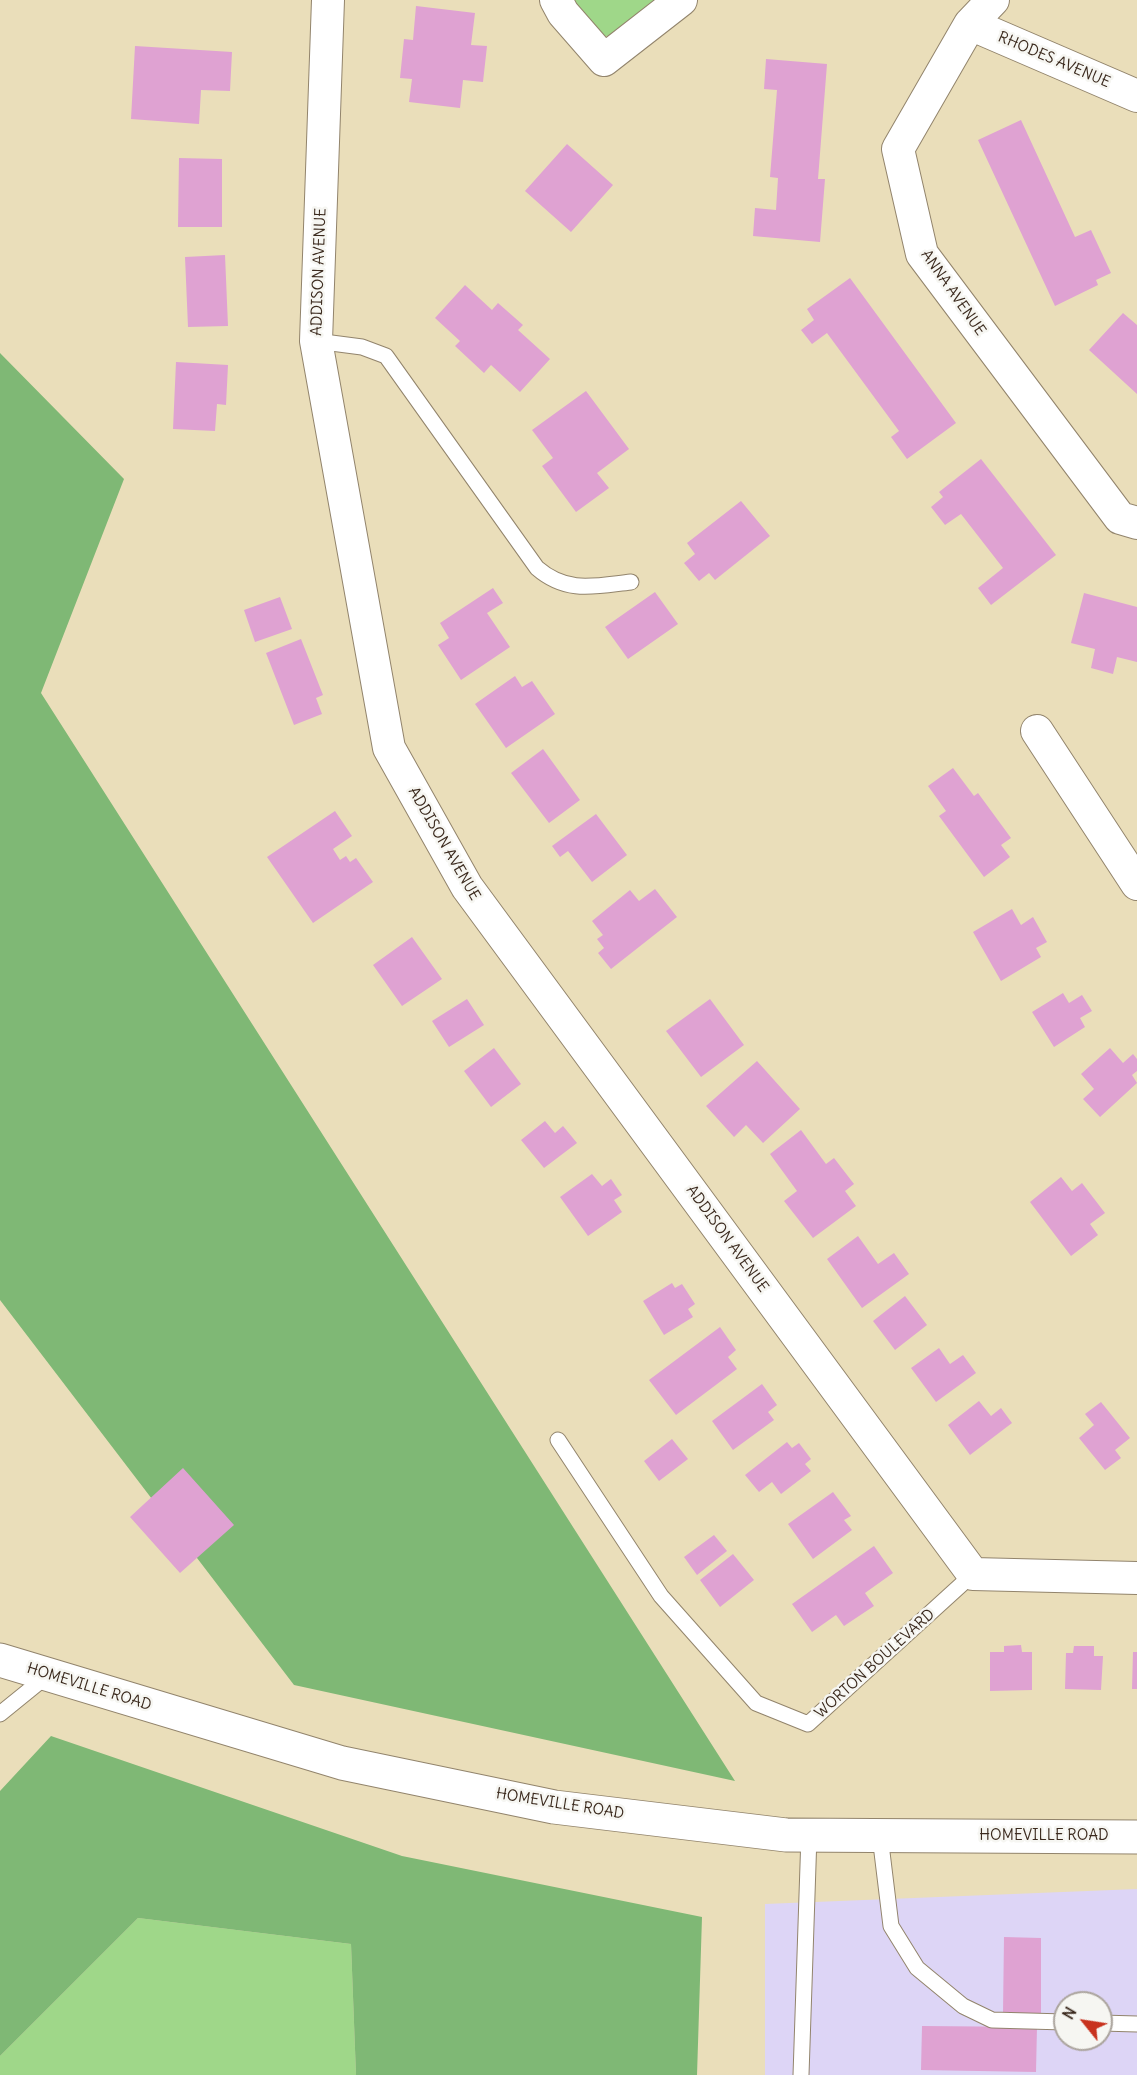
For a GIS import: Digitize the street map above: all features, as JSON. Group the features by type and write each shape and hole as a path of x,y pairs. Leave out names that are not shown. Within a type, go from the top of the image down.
{"street":[{"name":"ADDISON AVENUE","path":"328,0 316,341 389,748 467,887 974,1574"},
{"path":"556,0 564,13 604,60 681,0"},
{"name":"ANNA AVENUE","path":"993,0 970,24 898,149 922,254 1120,518 1137,523"},
{"name":"RHODES AVENUE","path":"970,24 1137,96"},
{"path":"1037,731 1137,884"},
{"path":"974,1574 1137,1578"},
{"name":"HOMEVILLE ROAD","path":"0,1660 354,1765 554,1807 786,1835 1137,1837"}],"lane":[{"path":"316,341 362,347 386,356 537,568 550,579 563,584 587,587 631,582"},
{"name":"WORTON BOULEVARD","path":"558,1440 661,1596 756,1703 808,1724 974,1574"},
{"path":"0,1714 48,1675"},
{"path":"801,2075 809,1835"},
{"path":"880,1836 891,1926 917,1968 963,2006 992,2020 1053,2022"},
{"path":"1113,2023 1137,2024"}],"shaded area":[{"path":"1137,1889 1137,2075 765,2075 765,1904"}],"green space":[{"path":"573,0 679,0 633,35 605,36 577,8"},
{"path":"0,353 124,479 41,693 735,1781 294,1685 0,1300"},
{"path":"51,1736 402,1856 702,1917 697,2075 356,2075 351,1944 138,1918 0,2056 0,1791"},
{"path":"138,1918 351,1944 356,2075 0,2075 0,2056"}],"building":[{"path":"416,6 475,13 471,45 487,46 483,82 463,80 460,108 409,102 412,79 400,78 404,39 413,40"},
{"path":"135,46 232,52 230,91 201,90 199,124 131,119"},
{"path":"766,59 827,64 818,179 825,179 820,242 753,236 755,208 776,210 778,178 770,177 777,90 764,89"},
{"path":"1021,120 1075,237 1091,230 1111,273 1096,280 1098,285 1055,306 978,140"},
{"path":"567,144 613,185 571,232 525,191"},
{"path":"179,158 222,159 222,227 178,227"},
{"path":"225,255 228,326 188,327 185,257"},
{"path":"850,278 956,423 907,459 891,437 899,431 827,333 812,344 801,330 814,320 807,309"},
{"path":"465,285 492,310 498,303 523,325 518,330 550,359 520,392 491,365 484,373 455,346 460,341 435,318"},
{"path":"1123,313 1137,325 1137,394 1089,350"},
{"path":"176,362 228,365 226,405 217,404 215,431 173,429"},
{"path":"586,391 629,449 597,473 609,488 576,512 542,466 553,458 532,430"},
{"path":"981,459 1056,555 991,605 978,588 1003,568 961,514 945,525 931,507 943,497 939,492"},
{"path":"741,501 770,536 715,580 709,573 699,581 684,563 695,554 687,543"},
{"path":"493,588 503,603 487,613 510,647 461,680 438,645 449,638 440,623"},
{"path":"655,592 678,624 628,659 605,627"},
{"path":"1084,593 1137,607 1137,662 1117,657 1113,674 1091,668 1095,649 1071,643"},
{"path":"280,597 292,629 255,642 244,610"},
{"path":"301,639 323,695 316,698 322,714 294,725 266,653"},
{"path":"515,676 522,687 532,681 555,714 506,748 475,704"},
{"path":"543,749 580,800 549,823 511,773"},
{"path":"953,768 974,796 978,793 1011,838 1001,845 1010,857 984,877 939,816 946,811 928,786"},
{"path":"335,811 352,836 333,849 340,860 346,856 350,862 356,858 373,882 313,923 267,857"},
{"path":"596,814 627,855 592,882 568,851 560,857 552,846"},
{"path":"655,889 677,917 611,969 598,953 604,948 597,939 603,935 592,921 630,890 639,901"},
{"path":"1012,909 1021,925 1033,917 1047,942 1036,948 1041,957 1001,981 973,932"},
{"path":"412,937 442,979 402,1006 373,965"},
{"path":"1063,993 1069,1003 1082,995 1092,1011 1080,1018 1085,1027 1054,1047 1032,1012"},
{"path":"467,999 484,1025 449,1047 432,1021"},
{"path":"710,999 744,1045 701,1077 666,1031"},
{"path":"494,1048 521,1084 491,1107 464,1071"},
{"path":"1110,1048 1123,1063 1133,1054 1137,1059 1137,1071 1132,1075 1137,1083 1100,1117 1083,1099 1094,1089 1081,1074"},
{"path":"757,1061 800,1109 763,1143 746,1125 734,1137 706,1106"},
{"path":"545,1121 555,1133 563,1126 577,1143 544,1168 521,1140"},
{"path":"801,1130 826,1164 834,1158 854,1184 845,1191 856,1206 813,1238 784,1201 797,1191 770,1154"},
{"path":"592,1174 602,1186 611,1179 622,1195 614,1200 622,1212 588,1236 560,1197"},
{"path":"1061,1177 1072,1191 1082,1183 1105,1213 1090,1224 1098,1235 1071,1256 1030,1202"},
{"path":"858,1236 878,1264 894,1253 909,1274 862,1308 827,1259"},
{"path":"672,1283 675,1288 682,1284 695,1304 688,1309 693,1317 664,1335 643,1301"},
{"path":"905,1296 927,1325 895,1350 873,1321"},
{"path":"720,1327 736,1350 728,1357 737,1369 676,1415 649,1380"},
{"path":"939,1348 950,1364 963,1355 976,1373 936,1402 911,1368"},
{"path":"762,1384 777,1405 768,1412 774,1420 733,1450 712,1421"},
{"path":"979,1401 991,1416 1001,1408 1012,1423 970,1455 948,1425"},
{"path":"1101,1402 1130,1438 1115,1450 1121,1458 1105,1470 1079,1438 1094,1425 1085,1414"},
{"path":"672,1439 688,1459 659,1481 644,1461"},
{"path":"787,1442 792,1448 799,1443 811,1459 805,1464 811,1471 781,1494 772,1482 759,1492 745,1475"},
{"path":"183,1468 234,1525 180,1573 130,1517"},
{"path":"833,1492 851,1516 844,1520 852,1530 813,1559 788,1524"},
{"path":"714,1535 727,1551 697,1575 684,1557"},
{"path":"874,1546 893,1573 865,1593 874,1606 844,1626 836,1615 812,1632 792,1604"},
{"path":"733,1554 754,1580 720,1607 700,1580"},
{"path":"1021,1645 1022,1652 1032,1652 1032,1690 990,1691 990,1652 1004,1652 1004,1646"},
{"path":"1074,1646 1094,1646 1094,1656 1103,1656 1101,1690 1065,1689 1066,1653 1073,1653"},
{"path":"1133,1652 1137,1652 1137,1689 1132,1689"},
{"path":"1004,1937 1041,1938 1041,2014 1003,2013"},
{"path":"922,2026 1037,2027 1036,2072 921,2070"}]}
